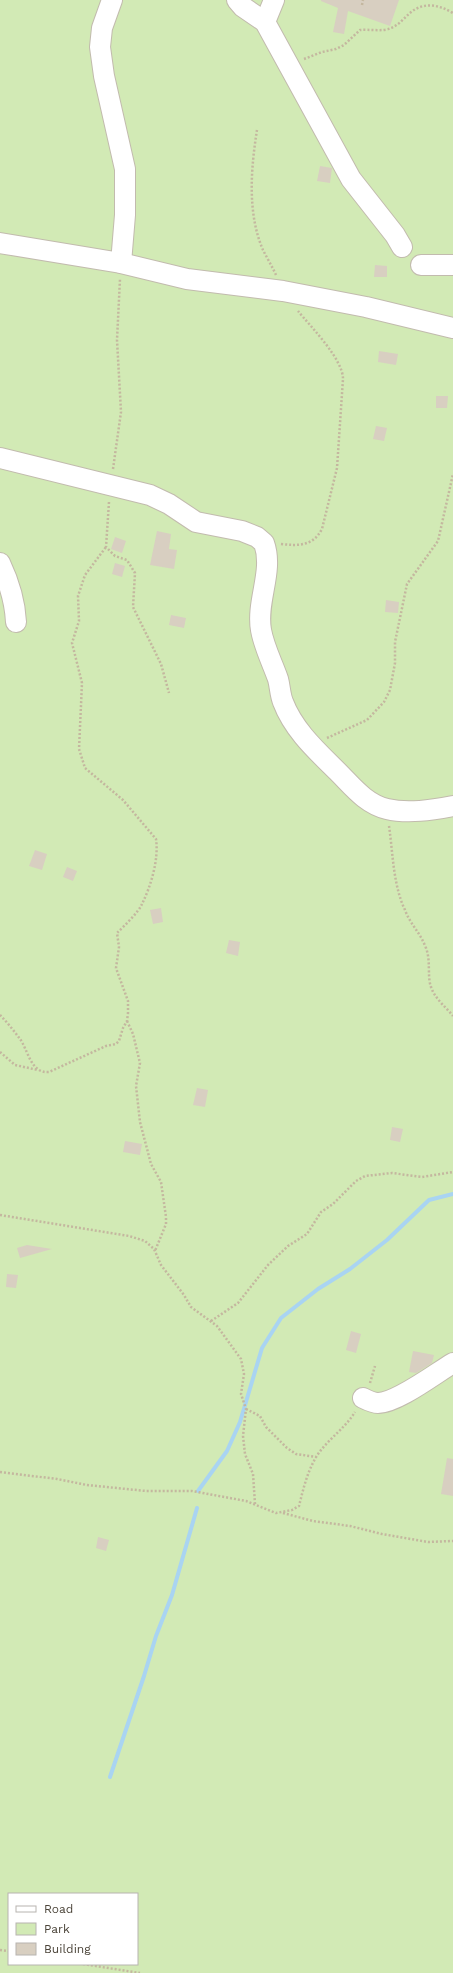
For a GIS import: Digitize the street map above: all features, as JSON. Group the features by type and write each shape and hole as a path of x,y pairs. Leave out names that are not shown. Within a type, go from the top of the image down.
{"street":[{"path":"112,0 102,28 100,47 104,76 125,169 125,215 121,263"},
{"path":"237,0 243,7 265,22 351,179 395,235 402,247"},
{"path":"265,22 274,0"},
{"path":"0,243 121,263 187,279 283,291 366,307 453,328"},
{"path":"421,265 453,266"},
{"path":"0,458 111,487 150,495 169,504 196,522 242,531 257,537 264,543 268,564 261,629 266,650 278,680 282,701 288,714 311,746 354,790 374,804 386,809 424,811 453,806"},
{"path":"0,563 7,576 15,606 16,622"},
{"path":"363,1398 378,1403 397,1397 416,1388 453,1363"}],"path":[{"path":"362,5 363,0"},
{"path":"289,64 322,52 336,49 344,45 360,30 390,29 399,24 411,11 431,4 441,6 453,12"},
{"path":"257,130 251,174 254,214 263,249 283,291 329,347 342,369 343,379 337,468 322,529 318,538 303,544 291,545 264,543"},
{"path":"0,1052 15,1065 49,1072 106,1046 116,1044 119,1041 127,1021 128,1000 116,968 119,947 117,932 142,905 149,884 157,848 156,840 123,800 85,768 79,748 82,683 72,644 79,621 78,604 80,586 85,575 106,547 108,511 121,412 117,340 121,263"},
{"path":"311,746 367,720 384,702 390,690 395,663 395,642 407,584 438,541 453,474"},
{"path":"106,547 115,556 127,560 135,573 133,607 161,664 169,693"},
{"path":"386,809 398,889 405,911 420,933 427,950 430,965 430,986 435,996 453,1016"},
{"path":"0,1015 21,1040 28,1056 40,1071"},
{"path":"127,1021 133,1034 140,1063 136,1086 140,1122 151,1164 161,1182 166,1217 166,1224 159,1246 155,1251"},
{"path":"211,1321 238,1303 268,1265 288,1246 307,1234 321,1212 332,1204 356,1181 365,1176 392,1173 422,1177 453,1172"},
{"path":"0,1215 129,1236 145,1241 155,1251 161,1265 184,1295 191,1307 211,1321 229,1340 241,1358 244,1374 240,1394 246,1409 243,1436 245,1454 253,1474 255,1504"},
{"path":"280,1512 292,1510 299,1506 304,1486 316,1457 349,1422 368,1389 375,1366"},
{"path":"246,1409 260,1416 266,1427 287,1448 296,1454 316,1457"},
{"path":"0,1472 57,1479 87,1485 146,1491 192,1491 255,1504 276,1512 313,1521 350,1526 382,1534 428,1542 453,1541"},
{"path":"87,1965 114,1971 140,1973"}],"green space":[{"path":"0,0 453,0 453,1973 0,1973"}],"building":[{"path":"321,0 399,0 390,26 348,11 344,34 333,32 338,8"},
{"path":"320,166 332,168 330,183 317,181"},
{"path":"375,265 387,266 387,277 374,277"},
{"path":"379,351 398,354 396,365 378,362"},
{"path":"436,396 448,396 447,408 436,408"},
{"path":"376,426 387,428 384,441 373,439"},
{"path":"157,531 171,534 169,549 177,550 174,569 150,565"},
{"path":"115,537 126,541 122,553 111,549"},
{"path":"115,563 125,566 122,577 112,574"},
{"path":"386,600 399,602 398,613 385,612"},
{"path":"171,615 186,618 184,628 169,625"},
{"path":"35,850 47,854 42,870 29,866"},
{"path":"67,867 77,871 73,881 63,877"},
{"path":"161,908 163,922 153,924 150,910"},
{"path":"229,940 240,942 238,956 226,953"},
{"path":"197,1088 208,1090 205,1107 193,1105"},
{"path":"392,1127 403,1129 400,1142 390,1140"},
{"path":"125,1141 142,1144 140,1155 123,1152"},
{"path":"27,1245 52,1249 20,1258 17,1248"},
{"path":"7,1274 18,1275 16,1288 6,1287"},
{"path":"351,1331 361,1334 356,1353 346,1350"},
{"path":"413,1351 434,1355 432,1363 416,1373 409,1372"},
{"path":"447,1458 453,1459 453,1496 441,1494"},
{"path":"98,1537 109,1540 106,1551 96,1548"}],"waterway":[{"path":"198,1491 227,1451 240,1422 262,1348 281,1318 318,1289 350,1269 387,1240 429,1200 453,1194"},
{"path":"110,1777 156,1636 172,1595 197,1508"}]}
